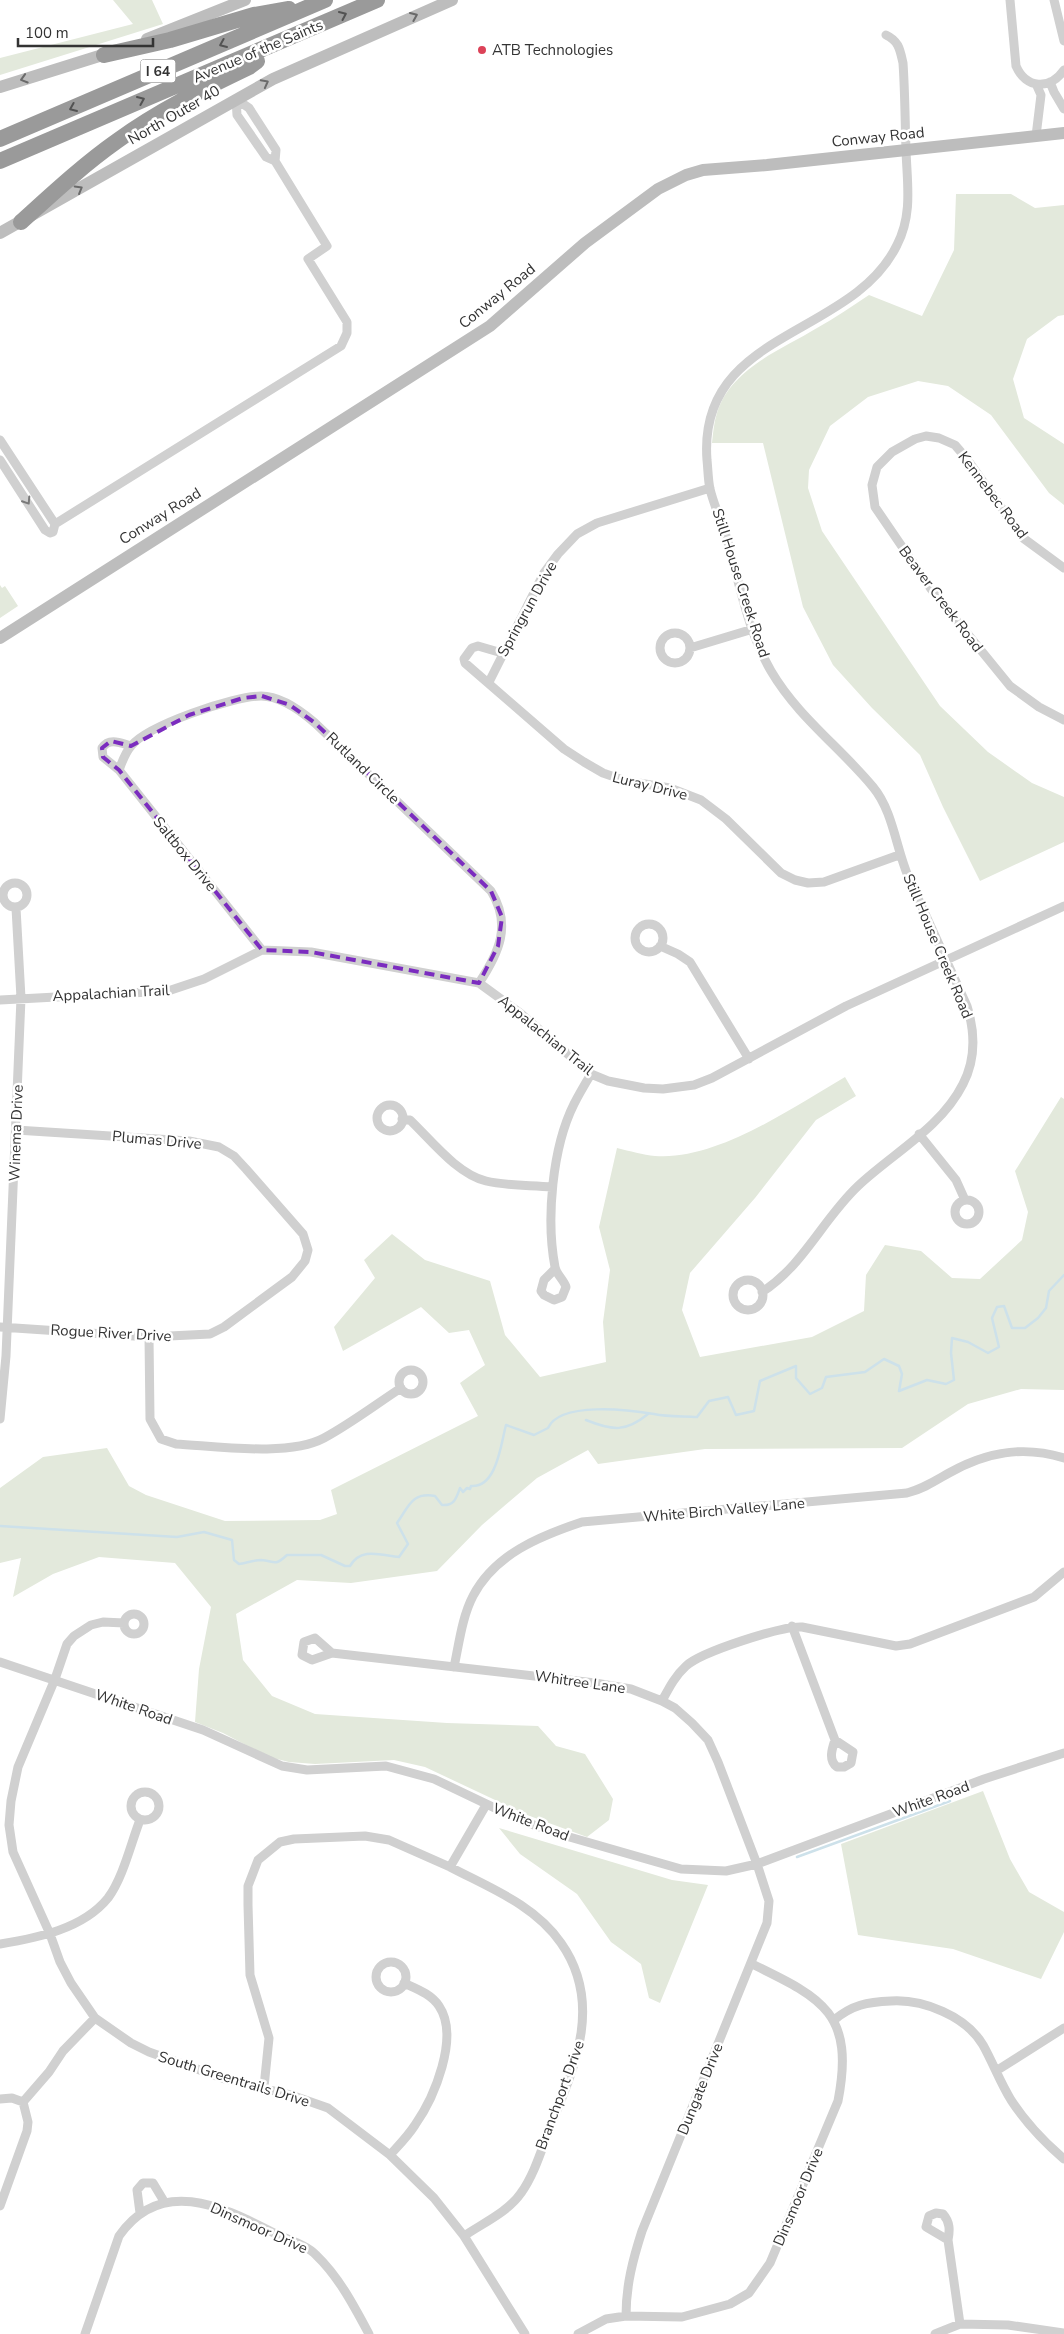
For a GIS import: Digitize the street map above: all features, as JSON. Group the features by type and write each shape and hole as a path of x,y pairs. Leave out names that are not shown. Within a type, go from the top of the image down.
{"highway":[{"name":"Avenue of the Saints","path":"0,161 377,0"},
{"path":"104,55 170,40 254,15 320,2"},
{"name":"Avenue of the Saints","path":"0,139 320,2"},
{"path":"21,222 56,190 116,141 184,98 249,67 282,42"}],"street":[{"path":"0,87 104,55 245,0"},
{"name":"North Outer 40","path":"0,233 236,99 310,62 452,0"},
{"path":"1010,0 1016,66 1019,74 1037,86 1059,77 1064,70"},
{"path":"1054,0 1064,41"},
{"name":"Still House Creek Road","path":"762,1292 794,1264 830,1217 858,1186 940,1117 964,1082 974,1045 973,1027 967,1006 899,855 886,809 874,788 804,716 771,671 753,629 725,530 710,488 707,432 712,410 734,374 764,348 846,300 862,288 876,275 898,244 908,209 903,63 899,45 893,38 886,35"},
{"path":"1050,82 1058,101 1064,109"},
{"path":"1036,136 1037,113 1041,95 1037,86"},
{"path":"236,99 237,115 266,157 276,161"},
{"path":"0,460 47,532 53,532 55,524 341,346 347,333 347,322 308,258 327,246 276,161 276,150 249,108 236,99"},
{"path":"1040,105 1044,102 1058,101"},
{"name":"Conway Road","path":"0,638 490,326 585,243 658,189 686,175 703,170 1064,133"},
{"name":"Kennebec Road","path":"892,452 902,444 926,436 940,438 955,446 967,459 1023,538 1064,568"},
{"path":"0,440 3,450 55,524"},
{"name":"Beaver Creek Road","path":"892,452 877,467 873,478 872,496 877,511 931,588 1005,680 1039,707 1064,720"},
{"name":"Springrun Drive","path":"489,682 502,653 544,574 558,554 577,534 597,523 710,488"},
{"path":"690,648 753,629"},
{"name":"Luray Drive","path":"502,653 478,646 472,648 464,659 471,670 489,682 564,749 603,773 626,781 670,788 701,800 726,819 780,872 795,880 808,883 824,882 899,855"},
{"name":"Rutland Circle","path":"119,770 131,746 141,737 190,715 242,698 262,696 279,700 305,714 491,891 498,902 502,917 501,932 496,958 480,983"},
{"name":"Saltbox Drive","path":"131,746 111,741 105,743 102,748 103,757 119,770 262,950"},
{"name":"Appalachian Trail","path":"0,1000 168,991 204,979 262,950 311,952 480,983 520,1013 591,1074 627,1086 678,1088 694,1086 712,1078 846,1006 1064,906"},
{"name":"Winema Drive","path":"0,1419 6,1356 3,1327 16,1130 21,998 16,908"},
{"path":"660,946 690,962 749,1059"},
{"path":"555,1269 551,1212 552,1187 565,1126 573,1105 591,1074"},
{"path":"402,1119 410,1120 448,1158 475,1177 486,1181 552,1187"},
{"name":"Plumas Drive","path":"16,1130 189,1142 219,1147 234,1156 278,1205 303,1234 308,1250"},
{"path":"920,1134 956,1180 965,1200"},
{"name":"Rogue River Drive","path":"3,1327 149,1337 210,1334 224,1327 292,1277 306,1260 308,1250"},
{"path":"149,1337 150,1419 161,1439 176,1444 283,1449 304,1444 322,1439 401,1388"},
{"name":"White Birch Valley Lane","path":"454,1667 468,1608 483,1581 508,1556 524,1544 582,1522 907,1494 921,1490 968,1464 1000,1453 1014,1450 1048,1453 1064,1458"},
{"path":"662,1701 674,1678 701,1655 792,1626 896,1646 910,1644 1034,1597 1064,1572"},
{"name":"South Greentrails Drive","path":"124,1622 91,1624 74,1636 63,1652 55,1679 18,1767 11,1802 9,1825 13,1852 50,1934 60,1962 95,2018 131,2043 149,2052 226,2079 264,2087 328,2108 390,2155 434,2198 464,2236 524,2334"},
{"path":"792,1626 835,1740"},
{"name":"Whitree Lane","path":"332,1653 595,1683 631,1689 662,1701 692,1723 708,1740 757,1864"},
{"name":"White Road","path":"0,1662 203,1730 282,1766 307,1770 386,1766 434,1779 522,1821 566,1836 681,1869 726,1871 757,1864 984,1779 1064,1752"},
{"path":"450,1867 486,1805"},
{"path":"0,1944 50,1934 84,1918 99,1908 109,1897 118,1879 140,1820"},
{"name":"Branchport Drive","path":"264,2087 269,2038 250,1975 248,1886 258,1860 268,1850 287,1840 365,1836 389,1840 450,1867 536,1914 562,1944 580,1986 583,2011 582,2032 577,2056 528,2181 513,2203 464,2236"},
{"name":"Dungate Drive","path":"626,2316 626,2293 631,2264 642,2231 752,1964 767,1923 769,1901 757,1864"},
{"name":"Dinsmoor Drive","path":"578,2334 606,2319 626,2316 682,2317 730,2304 749,2293 760,2280 770,2263 838,2101 844,2074 834,2020 823,2006 806,1991 752,1964"},
{"path":"390,2155 416,2125 428,2102 446,2056 448,2039 446,2025 439,2007 428,1994 404,1983"},
{"path":"834,2020 848,2009 865,2004 903,2000 922,2004 956,2019 982,2043 1009,2098 1035,2133 1064,2159"},
{"path":"23,2102 50,2072 63,2051 95,2018"},
{"path":"996,2071 1064,2028"},
{"path":"0,2099 12,2098 23,2102"},
{"path":"0,2206 27,2131 28,2122 23,2102"},
{"path":"85,2334 119,2236 140,2213 136,2190 143,2183 153,2183 165,2203"},
{"name":"Dinsmoor Drive","path":"140,2213 148,2207 165,2203 199,2201 248,2220 314,2253 347,2293 369,2334"},
{"path":"948,2240 960,2324"},
{"path":"935,2334 960,2324 1008,2325 1064,2333"}],"highlighted area":[{"path":"262,696 290,705 315,723 491,891 502,917 498,946 479,983 311,952 262,950 119,770 103,757 102,748 111,741 131,746 189,715 243,698"}],"shaded area":[{"path":"113,0 152,0 163,24 0,75 0,58 133,24"},
{"path":"956,194 1011,194 1035,208 1064,205 1064,315 1058,316 1027,339 1013,379 1024,418 1064,444 1064,505 1049,493 991,415 948,386 918,381 868,397 830,426 809,470 808,488 822,531 940,706 988,752 1032,783 1064,797 1064,842 980,881 943,807 920,755 872,708 833,665 803,607 763,443 712,443 716,416 724,397 745,372 773,353 824,324 869,295 922,316 954,250"},
{"path":"0,585 2,588 5,586 18,606 0,618"},
{"path":"845,1077 856,1096 816,1120 755,1198 690,1273 682,1310 700,1357 812,1337 864,1311 866,1275 885,1245 921,1251 952,1278 980,1279 1022,1240 1028,1212 1015,1171 1061,1097 1064,1099 1064,1390 1021,1389 968,1404 902,1448 705,1449 598,1464 588,1450 537,1478 482,1525 437,1571 351,1583 297,1580 236,1614 243,1660 272,1696 315,1714 447,1723 538,1726 556,1746 585,1754 613,1799 609,1820 587,1837 527,1815 425,1767 394,1760 315,1764 289,1762 269,1757 223,1733 195,1722 199,1669 211,1607 175,1563 99,1557 53,1574 13,1597 21,1558 0,1563 0,1488 43,1457 107,1448 129,1486 146,1495 225,1521 320,1520 337,1514 331,1490 478,1416 460,1383 485,1365 469,1330 449,1333 421,1307 343,1351 334,1327 375,1278 364,1260 392,1234 425,1260 490,1281 505,1335 540,1377 606,1362 603,1322 610,1270 599,1227 617,1148 655,1156 679,1155 704,1150 754,1130"},
{"path":"983,1791 1010,1859 1029,1892 1064,1912 1064,1932 1041,1979 953,1949 858,1935 841,1844"},
{"path":"499,1828 672,1880 708,1885 660,2003 649,1998 641,1964 611,1942 577,1894 520,1854"}],"waterway":[{"path":"0,1526 177,1537 204,1532 232,1540 234,1560 239,1564 258,1560 277,1562 287,1555 321,1555 345,1566 350,1566 354,1560 365,1554 399,1557 408,1544 397,1523 408,1506 416,1498 427,1495 435,1496 442,1505 446,1505 452,1503 460,1488 463,1492 467,1488 470,1489 471,1486 480,1485 487,1480 500,1453 506,1425 534,1435 548,1428 555,1419 566,1414 596,1409 665,1416 697,1417 709,1401 728,1397 736,1415 754,1411 760,1381 796,1366 796,1378 810,1394 822,1388 826,1377 865,1372 884,1359 899,1366 902,1374 899,1391 927,1380 946,1384 954,1380 951,1353 952,1338 968,1342 988,1353 999,1347 992,1318 997,1307 1004,1306 1012,1328 1025,1328 1038,1318 1046,1308 1049,1291 1064,1275"},
{"path":"586,1420 612,1428 619,1428 633,1424 648,1414"},
{"path":"797,1857 950,1801"}],"place":[{"name":"ATB Technologies","path":"482,50"}]}
